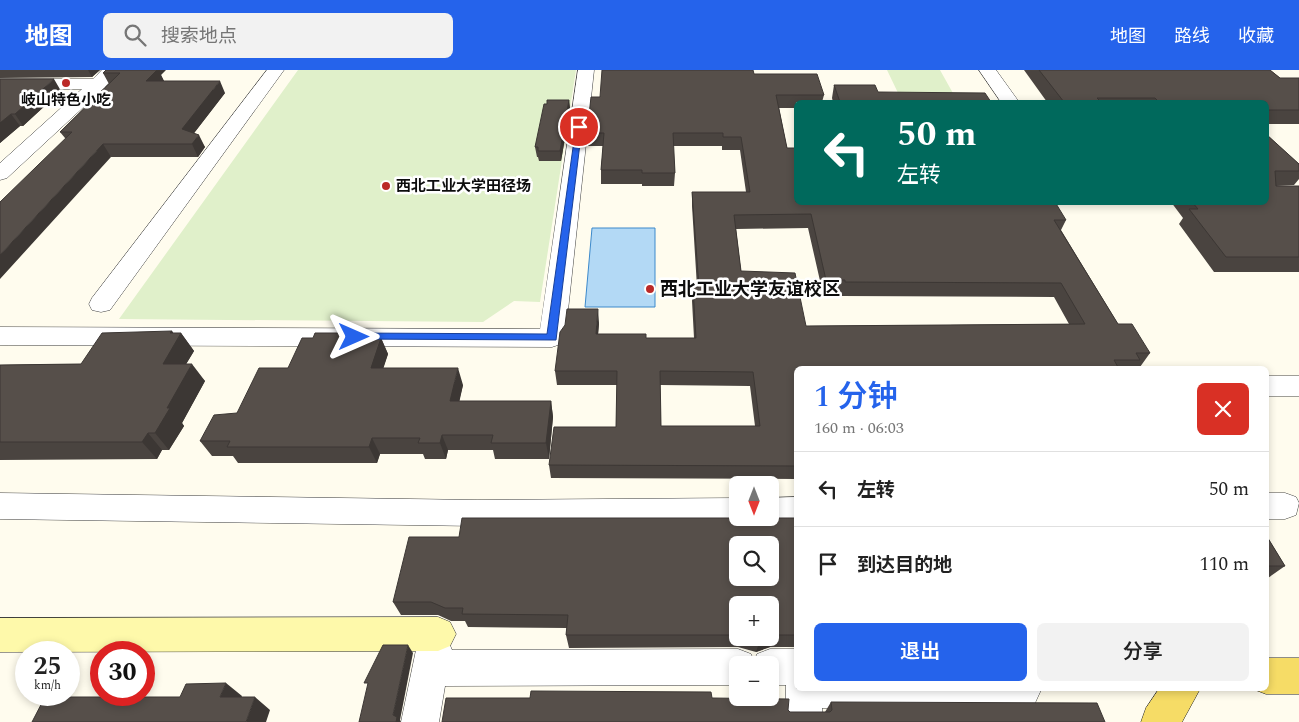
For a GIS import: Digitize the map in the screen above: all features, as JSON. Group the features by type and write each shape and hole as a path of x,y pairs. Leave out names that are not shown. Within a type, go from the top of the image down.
{"main road":[{"path":"0,635 434,651"},
{"path":"1269,676 1299,676"},
{"path":"1160,722 1180,691"}],"street":[{"path":"0,174 112,70"},
{"path":"101,304 276,70"},
{"path":"0,336 552,338 586,70"},
{"path":"987,70 1009,100"},
{"path":"0,84 98,84"},
{"path":"1269,386 1299,386"},
{"path":"0,506 478,513 729,511"},
{"path":"779,511 794,510"},
{"path":"420,722 434,651 729,667"},
{"path":"779,667 794,667"},
{"path":"803,691 804,722"}],"green space":[{"name":"西北工业大学田径场","path":"298,70 576,70 540,302 514,301 483,322 119,319"},
{"path":"887,70 940,70 954,95 899,95"}],"water":[{"path":"592,228 655,228 655,307 585,307"}],"building":[{"path":"106,70 157,70 146,81 220,81 182,129 199,135 192,144 103,144 0,255 0,202 72,132 60,132 120,73 103,73"},
{"path":"602,70 753,70 754,74 817,74 824,95 776,95 787,148 794,148 794,205 1057,205 1066,220 1054,220 1118,324 1132,324 1150,353 1136,353 1140,360 1114,360 1117,366 794,366 794,466 549,465 554,427 616,427 617,371 555,371 560,332 565,325 567,309 598,309 596,334 646,334 646,338 696,338 693,287 699,287 692,192 750,192 741,137 723,137 723,133 673,133 675,173 642,173 642,170 601,170 604,133 587,133 591,97 600,97","holes":["811,214 826,280 845,280 845,282 1061,283 1085,324 806,326 795,273 741,271 734,215","660,371 753,372 760,426 661,426"]},
{"path":"1039,70 1270,70 1280,78 1299,78 1299,110 1269,110 1269,100 1097,98 1099,100 1062,100"},
{"path":"0,79 54,79 15,114 11,114 0,123"},
{"path":"834,85 875,85 878,92 985,93 990,100 839,100"},
{"path":"547,100 569,100 560,151 538,151 538,147 535,147 544,104 547,104"},
{"path":"1269,137 1299,164 1299,171 1275,171 1276,186 1299,186 1299,257 1226,257 1189,209 1198,209 1195,205 1269,205"},
{"path":"172,331 170,333 181,333 163,364 192,364 155,433 148,433 142,442 0,442 0,365 81,364 102,333"},
{"path":"315,333 372,333 370,338 381,338 371,368 458,368 450,401 551,401 546,443 491,443 493,435 442,435 440,443 418,443 420,438 372,438 369,447 227,447 230,441 200,441 214,415 237,413 259,368 288,368 302,338 313,338"},
{"path":"462,518 729,518 729,526 779,526 779,518 794,518 794,635 779,635 779,596 729,596 729,635 566,635 568,615 462,614 463,608 445,608 431,602 393,602 409,537 459,537"},
{"path":"1269,540 1285,566 1269,566"},
{"path":"383,645 408,645 393,715 397,717 396,722 359,722 368,683 364,683"},
{"path":"226,683 220,697 255,697 246,722 32,722 40,706 80,706 80,697 90,697 90,706 155,706 155,697 180,697 186,684"},
{"path":"531,691 711,692 712,698 729,698 729,706 779,706 779,699 789,699 788,710 790,712 830,712 832,710 831,702 1097,703 1105,722 442,722 446,698 530,698"}],"place":[{"name":"岐山特色小吃","path":"66,83"},
{"name":"西北工业大学田径场","path":"386,186"},
{"name":"西北工业大学友谊校区","path":"650,289"}],"route":[{"path":"354,337 552,338 579,127"}]}
